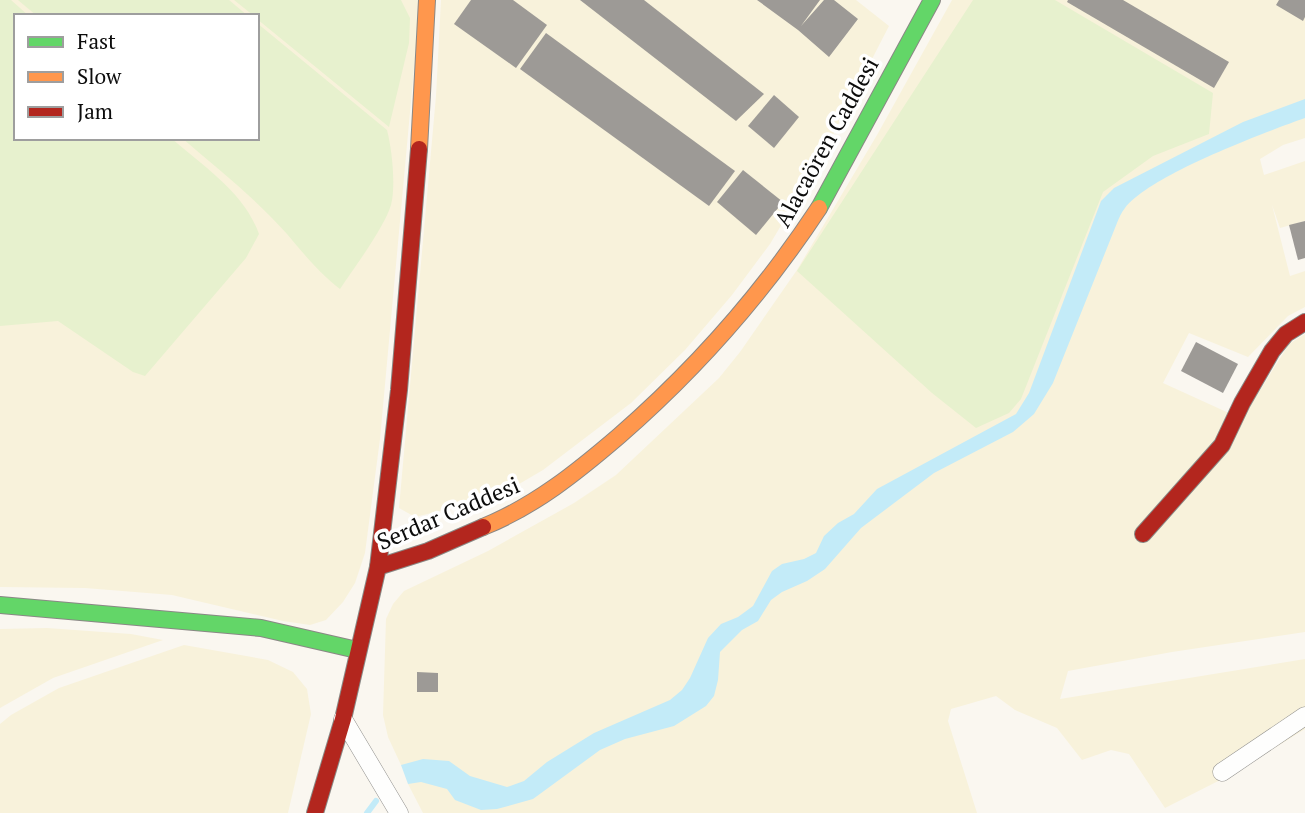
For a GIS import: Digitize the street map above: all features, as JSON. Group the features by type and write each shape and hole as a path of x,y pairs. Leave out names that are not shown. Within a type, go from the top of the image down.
{"street":[{"path":"377,567 400,376 423,100 427,0"},
{"name":"Alacaören Caddesi","path":"724,332 804,232 833,184 932,0"},
{"path":"1143,534 1222,445 1272,351 1286,334 1305,322"},
{"name":"Serdar Caddesi","path":"315,813 342,719 377,567 434,549 520,511 567,480 644,415 724,332"},
{"path":"0,605 261,628 357,650"},
{"path":"1222,772 1305,716"},
{"path":"342,719 399,813"}],"shaded area":[{"path":"0,0 418,0 417,36 380,439 365,553 355,583 343,602 326,620 310,625 172,595 85,588 0,587"},
{"path":"441,0 856,0 889,26 820,160 770,244 732,295 685,350 631,403 543,470 497,497 415,517 399,508 436,96"},
{"path":"952,0 1305,0 1305,138 1283,145 1260,159 1264,175 1305,161 1305,221 1280,228 1272,205 1290,276 1305,271 1305,307 1288,316 1248,357 1189,333 1163,383 1242,419 1289,344 1305,334 1305,632 1068,671 1060,699 1305,659 1305,729 1236,772 1165,808 1129,754 1111,750 1082,760 1057,728 1015,710 996,696 951,709 948,721 977,813 423,813 408,784 408,770 413,768 401,765 388,737 383,715 386,619 393,604 404,591 488,551 574,503 616,475 719,378 797,270 877,135"},
{"path":"47,628 131,634 163,640 53,678 0,708 0,629"},
{"path":"184,645 268,660 293,672 307,689 311,714 288,813 0,813 0,724 59,688"}],"green space":[{"path":"0,0 11,0 27,14 14,14 14,140 173,140 244,205 259,234 246,258 145,376 133,372 58,321 0,326"},
{"path":"18,0 229,0 246,14 35,14"},
{"path":"234,0 401,0 410,18 409,43 389,127 259,21 259,14 252,14"},
{"path":"973,0 1055,0 1213,93 1209,134 1153,156 1103,192 1021,399 1009,413 976,428 932,393 797,271"},
{"path":"259,25 387,130 393,168 391,205 375,236 340,289 318,270 287,234 236,184 184,140 259,140"}],"water":[{"path":"1305,99 1305,118 1236,144 1182,169 1138,195 1125,208 1053,383 1034,414 1013,432 934,473 861,528 825,569 771,600 758,621 742,630 720,652 714,696 706,706 674,726 625,739 600,750 533,799 497,809 481,810 455,800 447,789 421,782 408,784 401,765 423,759 449,761 470,776 507,787 524,781 547,762 594,733 670,700 682,690 690,678 708,638 721,624 738,617 753,606 772,571 782,564 816,553 824,536 838,523 854,514 877,489 1016,414 1029,393 1101,201 1114,188 1243,122"}],"building":[{"path":"471,0 513,0 547,25 516,68 454,24"},
{"path":"580,0 644,0 764,94 736,121"},
{"path":"757,0 820,0 801,26 824,0 834,0 858,19 829,57"},
{"path":"1123,0 1229,62 1214,88 1067,2"},
{"path":"1279,0 1305,0 1303,21 1276,5"},
{"path":"546,33 735,171 709,206 520,69"},
{"path":"774,95 799,117 774,148 748,126"},
{"path":"743,170 783,202 756,235 717,202"},
{"path":"1305,221 1305,258 1298,260 1289,225"},
{"path":"1196,342 1238,364 1223,393 1181,371"},
{"path":"417,672 438,673 438,692 417,692"}],"waterway":[{"path":"367,813 376,801"}],"traffic: fast":[{"path":"819,208 932,0"},
{"path":"0,605 261,628 357,650"}],"traffic: slow":[{"path":"419,149 427,0"},
{"path":"483,527 502,519 555,487 603,449 675,384 751,300 819,208"}],"traffic: jam":[{"path":"378,567 399,390 419,149"},
{"path":"1143,534 1222,445 1272,351 1286,334 1305,322"},
{"path":"315,813 343,719 378,567 428,551 483,527"}]}
